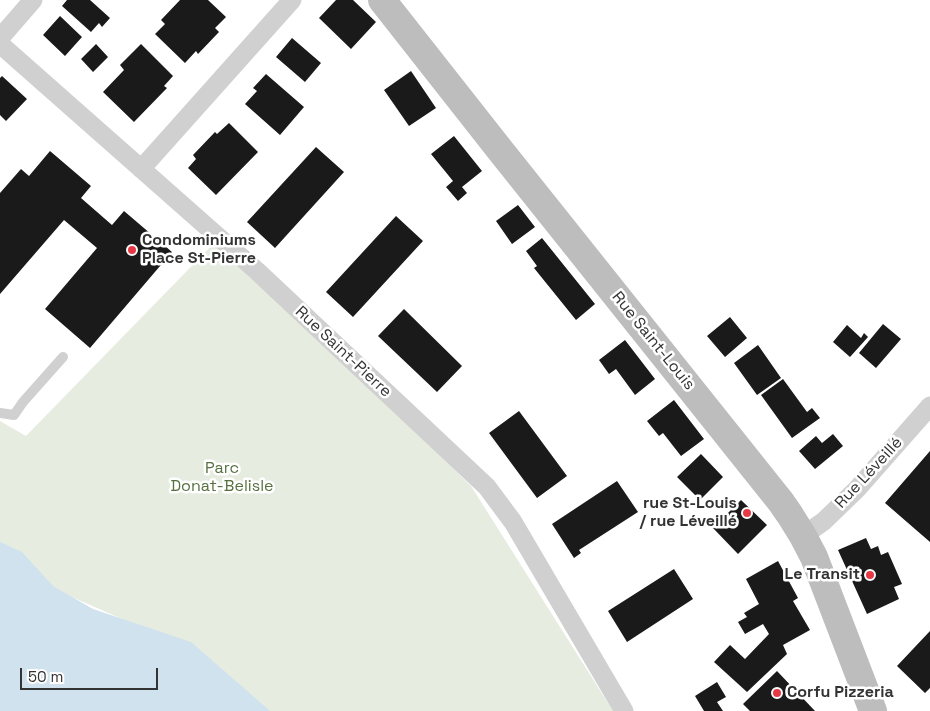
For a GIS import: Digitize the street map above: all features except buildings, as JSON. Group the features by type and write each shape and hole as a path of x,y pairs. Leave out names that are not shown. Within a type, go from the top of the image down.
{"main road":[{"name":"Rue Saint-Louis","path":"382,0 781,502 814,557 873,711"}],"street":[{"path":"0,38 33,0"},
{"path":"141,168 292,0"},
{"name":"Rue Saint-Pierre","path":"0,44 257,271 486,487 513,522 624,711"},
{"name":"Rue Léveillé","path":"803,536 824,521 858,489 930,406"}],"lane":[{"path":"0,413 14,415 23,402 63,357"}],"green space":[{"name":"Parc Donat-Belisle","path":"219,238 471,486 613,711 261,711 161,636 65,594 0,553 0,421 26,436"}],"water":[{"path":"0,542 22,552 53,586 93,609 191,642 270,711 0,711"}],"place":[{"name":"Condominiums Place St-Pierre","path":"132,250"},
{"name":"rue St-Louis / rue Léveillé","path":"747,513"},
{"name":"Le Transit","path":"870,575"},
{"name":"Corfu Pizzeria","path":"777,693"}]}
